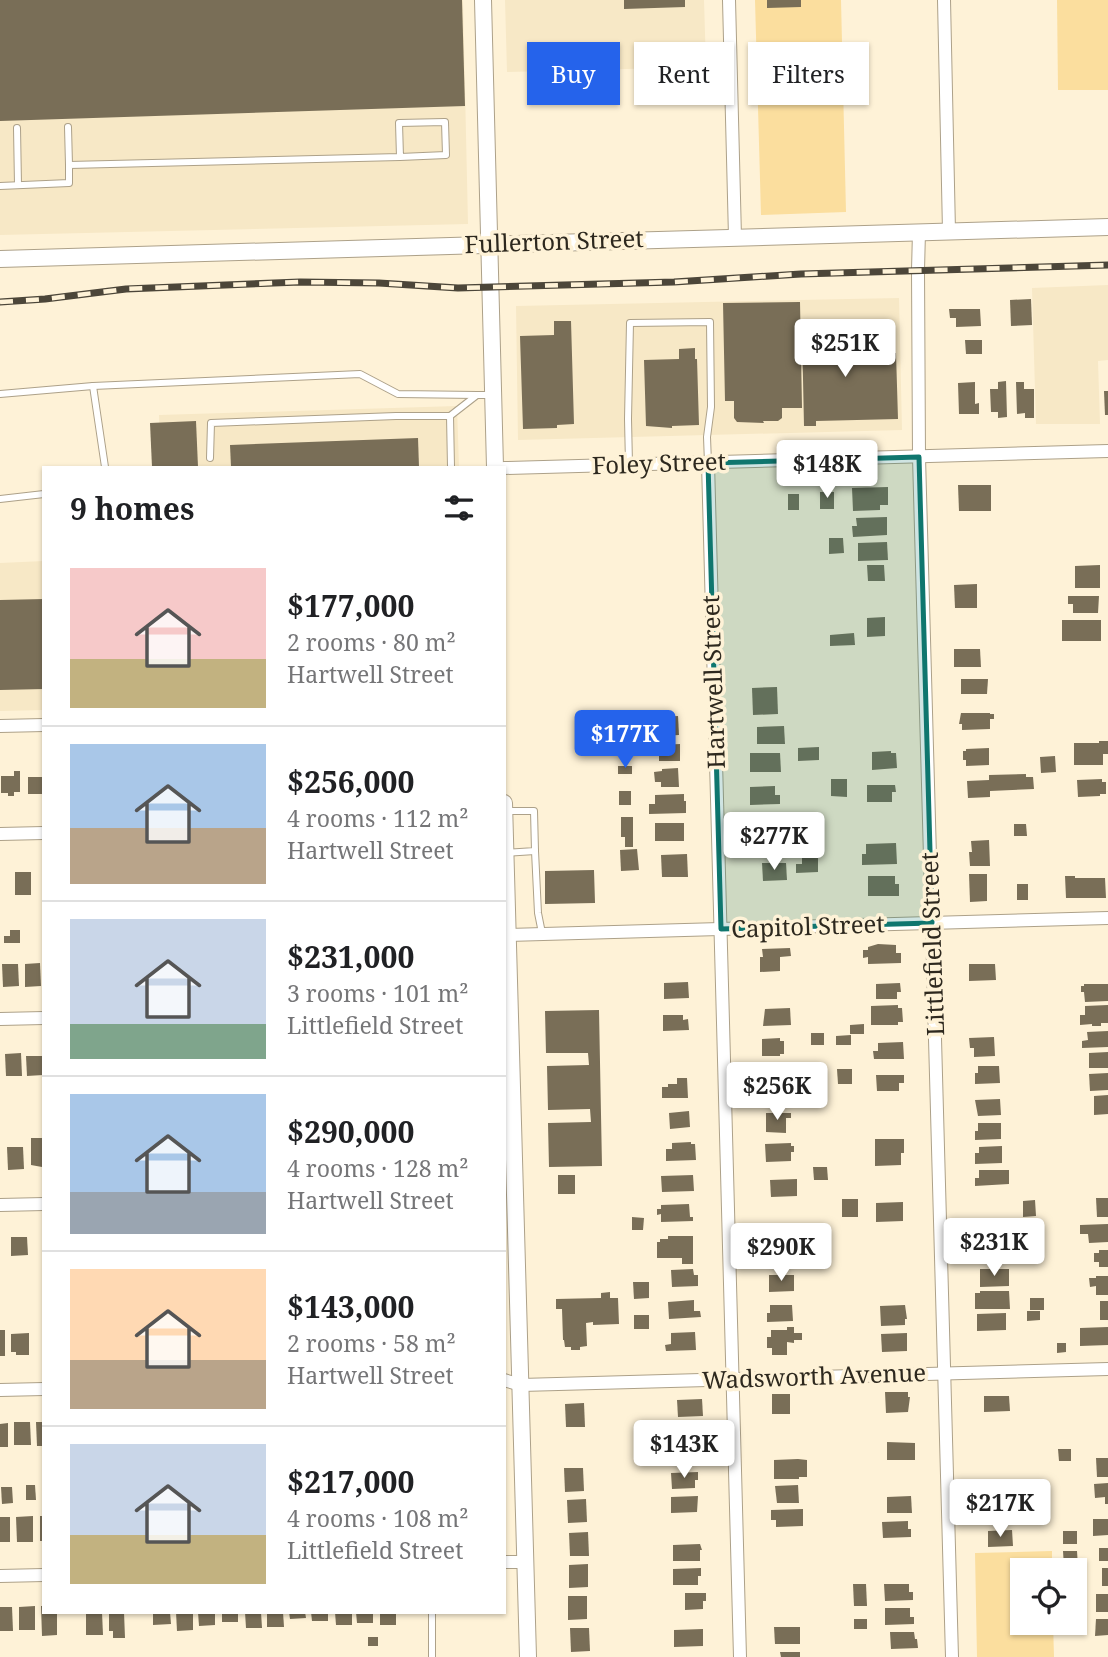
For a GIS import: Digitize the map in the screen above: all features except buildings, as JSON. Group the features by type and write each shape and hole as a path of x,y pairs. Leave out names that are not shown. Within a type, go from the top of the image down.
{"street":[{"path":"483,0 489,244 485,395 495,466"},
{"path":"729,0 735,237"},
{"path":"944,0 948,231"},
{"name":"Fullerton Street","path":"0,259 1108,227"},
{"name":"Littlefield Street","path":"919,232 919,457 951,1657"},
{"name":"Foley Street","path":"506,468 1108,451"},
{"name":"Hartwell Street","path":"708,463 740,1657"},
{"path":"0,726 42,725"},
{"path":"0,834 42,833"},
{"path":"506,880 509,1191 521,1385 528,1657"},
{"name":"Capitol Street","path":"508,935 1108,918"},
{"path":"0,1019 42,1018"},
{"path":"0,1205 42,1204"},
{"name":"Wadsworth Avenue","path":"506,1381 521,1385 1108,1369"},
{"path":"0,1390 42,1389"},
{"path":"506,1562 525,1562"},
{"path":"0,1576 42,1575"}],"lane":[{"path":"69,165 446,155 445,122 399,123 400,156"},
{"path":"0,186 69,184 68,127"},
{"path":"17,128 18,185"},
{"path":"629,465 630,323 709,322 711,407 707,437 708,463"},
{"path":"0,394 93,386 360,374 398,394 485,395"},
{"path":"93,386 105,466"},
{"path":"210,457 211,423 450,416 485,395"},
{"path":"450,416 451,466"},
{"path":"0,499 42,494"},
{"path":"506,811 534,811 538,913 542,934"},
{"path":"506,853 535,851"},
{"path":"432,1614 432,1657"}],"highlighted area":[{"path":"919,457 932,923 721,929 708,463"}],"shaded area":[{"path":"0,0 463,0 468,224 0,235"},
{"path":"505,0 704,0 705,42 634,42 634,69 620,69 620,42 527,42 527,71 507,72"},
{"path":"755,0 841,0 842,42 756,42"},
{"path":"1057,0 1108,0 1108,90 1058,90"},
{"path":"758,105 843,105 846,212 761,215"},
{"path":"1108,285 1108,360 1098,361 1100,424 1036,424 1032,288"},
{"path":"899,298 902,430 518,440 516,306"},
{"path":"457,406 459,466 161,466 159,415"},
{"path":"42,561 42,710 0,711 0,563"},
{"path":"1052,1551 1052,1558 1010,1558 1010,1635 1053,1635 1054,1657 977,1657 975,1553"}],"railway":[{"path":"0,302 126,289 300,282 458,288 1108,265"}]}
